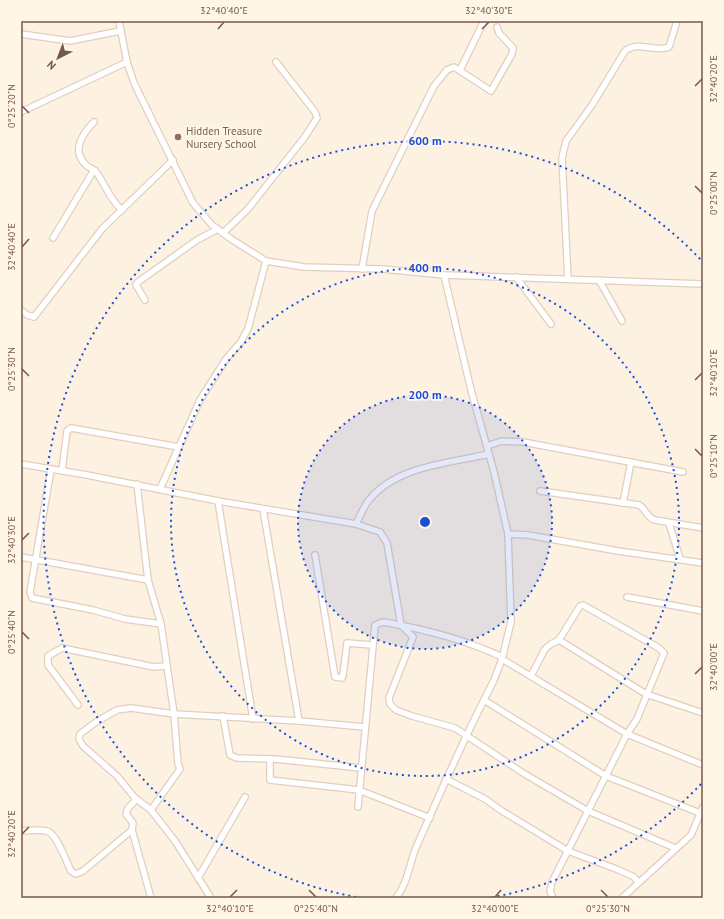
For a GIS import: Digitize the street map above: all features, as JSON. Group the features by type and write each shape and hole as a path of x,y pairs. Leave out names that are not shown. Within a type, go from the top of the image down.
{"street":[{"path":"119,21 127,62 150,117 173,160 176,171 193,203 220,231 266,261 304,267 362,269 444,275 703,284"},
{"path":"460,70 484,21"},
{"path":"568,279 562,164 564,144 592,105 625,51 629,48 640,46 664,49 669,47 677,21"},
{"path":"362,269 370,217 434,86 447,70 454,67 491,91 512,54 513,48 499,33 497,27"},
{"path":"21,34 70,41 120,31"},
{"path":"21,112 127,62"},
{"path":"145,300 136,285 138,282 197,240 220,231 251,205 304,138 317,118 315,112 276,62"},
{"path":"94,122 82,137 78,151 86,165 94,170 111,199 122,210"},
{"path":"21,310 27,315 34,317 88,244 102,228 173,160"},
{"path":"53,238 94,170"},
{"path":"160,489 200,400 226,359 240,343 248,330 266,261"},
{"path":"396,898 405,882 415,852 446,779 494,680 502,658 511,622 508,534 487,446 471,390 444,275"},
{"path":"516,277 551,324"},
{"path":"599,280 622,321"},
{"path":"62,470 67,431 71,428 179,447"},
{"path":"487,446 502,441 523,442 684,472"},
{"path":"356,524 368,501 380,489 394,480 423,468 489,454"},
{"path":"623,503 631,462"},
{"path":"21,464 137,484 218,501 356,524 371,528 385,536 391,558 401,625 413,637 389,698 390,704 396,710 406,714 455,728 588,811 675,848"},
{"path":"52,469 37,560 30,592 34,599 93,610 125,619 161,624"},
{"path":"137,484 148,580 161,624 174,714 178,763 180,769 151,810"},
{"path":"540,491 639,505 652,519 703,528"},
{"path":"218,501 253,719"},
{"path":"263,509 299,721"},
{"path":"669,523 680,559"},
{"path":"508,534 528,535 618,551 703,563"},
{"path":"315,555 335,677 342,678 347,643 372,645"},
{"path":"21,557 148,580"},
{"path":"627,597 703,611"},
{"path":"531,676 546,649 551,644 559,640 580,606 583,605 659,648 664,653 636,719 550,887 553,898"},
{"path":"358,807 372,645 375,625 383,622 457,638 475,644 502,658 627,734 703,765"},
{"path":"559,640 646,694 703,713"},
{"path":"78,704 48,665 48,656 62,648 154,667 166,666"},
{"path":"484,700 606,776 702,810 691,835 622,898"},
{"path":"211,898 175,841 151,810 135,798 117,776 83,746 79,738 80,734 96,722 117,710 131,708 174,714 299,721 364,727"},
{"path":"224,716 230,755 238,758 270,759 361,768"},
{"path":"270,759 270,780 359,790 430,818"},
{"path":"446,779 485,799 568,851 619,870 634,877 638,882"},
{"path":"198,878 245,797"},
{"path":"135,798 135,801 128,808 126,814 133,823 132,830 151,898"},
{"path":"21,831 45,830 50,833 55,838 71,871 76,874 83,871 132,830"}],"place":[{"name":"Hidden Treasure Nursery School","path":"178,137"}]}
